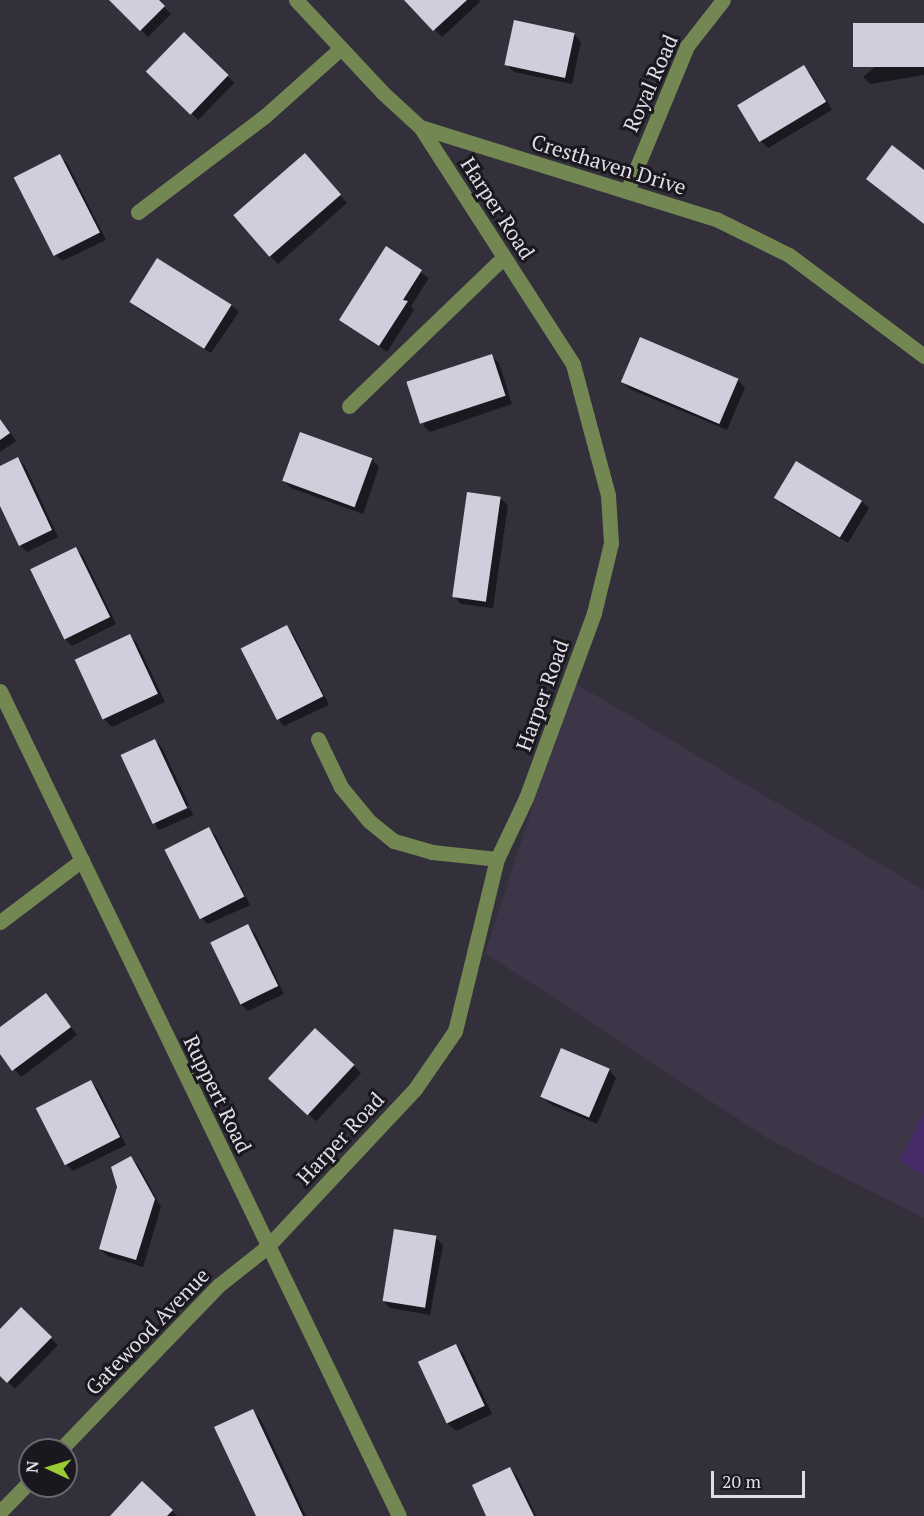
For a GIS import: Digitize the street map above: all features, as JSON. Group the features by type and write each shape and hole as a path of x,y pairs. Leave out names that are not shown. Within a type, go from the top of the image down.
{"street":[{"name":"Cresthaven Drive","path":"296,0 383,93 420,127 716,219 789,255 924,356"},
{"name":"Royal Road","path":"627,191 687,46 723,0"},
{"path":"138,212 265,116 341,48"},
{"name":"Harper Road","path":"268,1246 415,1089 455,1031 496,859 526,798 594,613 611,543 608,495 573,364 420,127"},
{"path":"349,406 504,257"},
{"name":"Ruppert Road","path":"0,691 399,1516"},
{"path":"318,739 341,787 369,821 394,841 432,852 496,859"},
{"path":"0,922 82,860"},
{"name":"Gatewood Avenue","path":"72,1438 219,1285 268,1246"},
{"path":"0,1512 18,1493"}],"shaded area":[{"path":"573,682 924,890 924,1218 770,1140 485,953"},
{"path":"924,1112 924,1176 900,1161"}],"building":[{"path":"109,0 159,0 165,6 140,31"},
{"path":"404,0 467,0 433,31"},
{"path":"514,20 575,33 565,78 504,65"},
{"path":"853,23 924,23 924,67 853,67"},
{"path":"184,32 229,75 190,115 146,72"},
{"path":"804,65 826,102 759,142 737,105"},
{"path":"892,145 924,170 924,224 866,179"},
{"path":"305,153 341,195 269,257 233,215"},
{"path":"60,154 100,232 54,256 14,178"},
{"path":"386,246 422,270 403,300 408,301 379,346 339,320"},
{"path":"157,258 232,305 204,349 129,302"},
{"path":"640,337 738,379 719,424 621,382"},
{"path":"492,354 506,396 420,424 406,382"},
{"path":"0,419 10,433 0,440"},
{"path":"300,432 372,458 355,507 282,481"},
{"path":"18,457 52,530 19,546 0,506 0,466"},
{"path":"796,461 862,501 840,538 774,498"},
{"path":"467,492 501,497 486,602 452,597"},
{"path":"76,547 110,617 64,639 30,569"},
{"path":"287,625 323,696 277,720 241,649"},
{"path":"130,634 158,694 103,720 75,660"},
{"path":"155,739 187,808 153,824 121,755"},
{"path":"209,827 244,896 200,919 164,850"},
{"path":"248,924 278,986 240,1004 210,942"},
{"path":"46,993 71,1027 12,1071 0,1054 0,1027"},
{"path":"315,1028 354,1065 307,1115 268,1078"},
{"path":"561,1048 610,1069 589,1117 540,1097"},
{"path":"91,1080 120,1137 65,1165 36,1108"},
{"path":"131,1156 155,1199 136,1260 99,1249 117,1187 111,1167"},
{"path":"394,1229 436,1236 425,1308 383,1301"},
{"path":"21,1307 52,1337 7,1383 0,1376 0,1329"},
{"path":"456,1344 485,1406 447,1423 418,1362"},
{"path":"253,1409 303,1516 256,1516 214,1427"},
{"path":"510,1467 534,1516 486,1516 472,1485"},
{"path":"142,1481 173,1510 167,1516 110,1516"}]}
